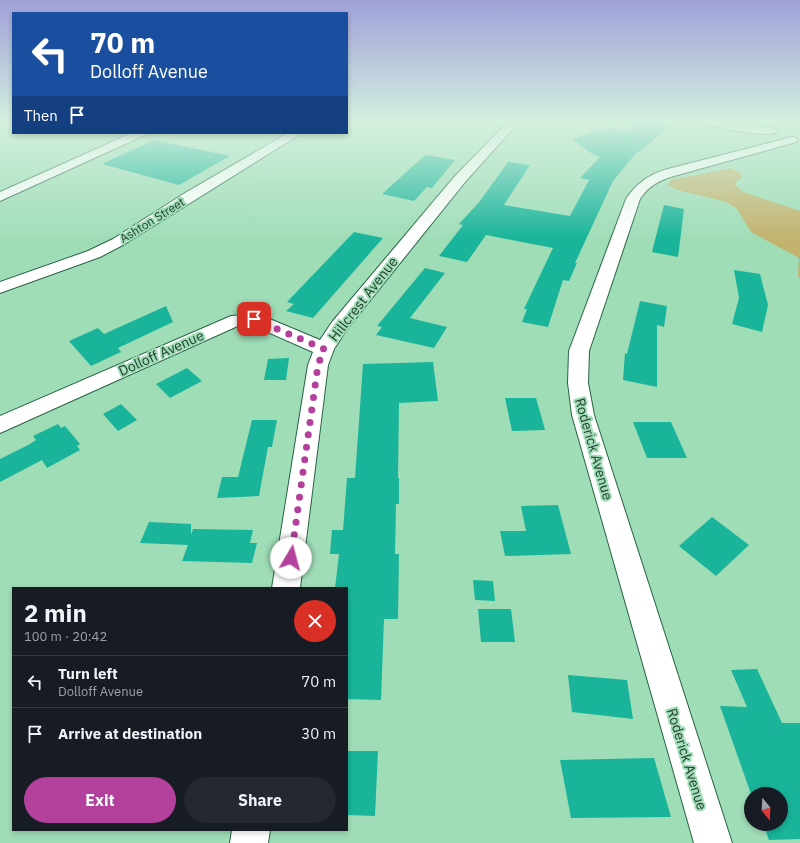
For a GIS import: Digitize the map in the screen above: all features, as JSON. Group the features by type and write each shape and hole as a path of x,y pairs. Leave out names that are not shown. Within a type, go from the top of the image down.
{"street":[{"path":"0,196 80,160"},
{"name":"Ashton Street","path":"0,288 94,254 118,242 190,196 250,160"},
{"name":"Hillcrest Avenue","path":"286,587 318,365 324,349 339,326 455,185 478,160"},
{"name":"Roderick Avenue","path":"710,160 654,178 644,184 637,191 579,350 576,370 578,391 583,415 713,843"},
{"name":"Dolloff Avenue","path":"0,425 237,320 254,319 324,349"},
{"path":"249,843 251,831"}],"shaded area":[{"path":"731,168 741,173 742,178 736,182 735,185 743,192 800,211 800,279 798,276 799,258 751,232 737,209 727,202 678,190 667,185 671,180"}],"building":[{"path":"110,160 222,160 179,185 102,164"},
{"path":"419,160 455,160 432,188 427,187 414,201 382,194"},
{"path":"597,160 630,160 613,181 575,263 577,263 569,281 563,280 548,327 522,322 527,309 524,309 553,248 486,235 467,262 439,256 463,225 459,224 480,201 508,162 530,165 504,205 570,216 589,180 580,178"},
{"path":"664,205 684,209 678,257 652,252"},
{"path":"354,232 383,238 313,318 286,311 294,304 287,302"},
{"path":"425,268 445,273 410,318 447,327 434,348 376,335 382,327 377,326"},
{"path":"734,270 760,274 768,305 762,332 732,324 739,298"},
{"path":"640,301 667,306 664,327 657,325 657,387 623,380 625,353 627,354"},
{"path":"166,306 173,322 118,348 121,352 91,366 69,341 98,328 104,334"},
{"path":"289,358 286,380 264,380 268,359"},
{"path":"433,362 438,401 399,403 399,504 396,504 395,554 399,554 398,619 384,619 381,700 348,699 348,587 335,587 339,554 330,554 332,530 343,530 347,478 355,478 363,364"},
{"path":"187,368 202,381 170,398 156,384"},
{"path":"505,398 536,398 545,430 512,431"},
{"path":"121,404 137,420 118,431 103,414"},
{"path":"252,420 277,420 272,447 268,447 259,496 217,498 222,477 238,477"},
{"path":"633,422 671,422 687,458 647,458"},
{"path":"58,424 61,428 65,426 80,444 77,446 80,450 47,468 42,460 0,482 0,459 30,444 36,440 33,436"},
{"path":"558,505 571,554 505,556 500,531 526,531 521,506"},
{"path":"712,517 749,545 716,576 679,546"},
{"path":"149,522 191,524 191,535 193,529 253,530 250,543 257,543 252,563 182,561 188,545 140,543"},
{"path":"473,580 493,581 495,601 475,600"},
{"path":"478,609 511,609 515,642 481,642"},
{"path":"757,669 782,723 800,723 800,839 769,840 766,831 788,831 788,787 749,787 720,706 747,707 731,670"},
{"path":"568,675 627,680 633,719 572,712"},
{"path":"348,751 378,751 375,816 348,815"},
{"path":"654,758 671,817 571,818 560,760"}],"route":[{"path":"254,319 324,349 318,365 291,558"}]}
